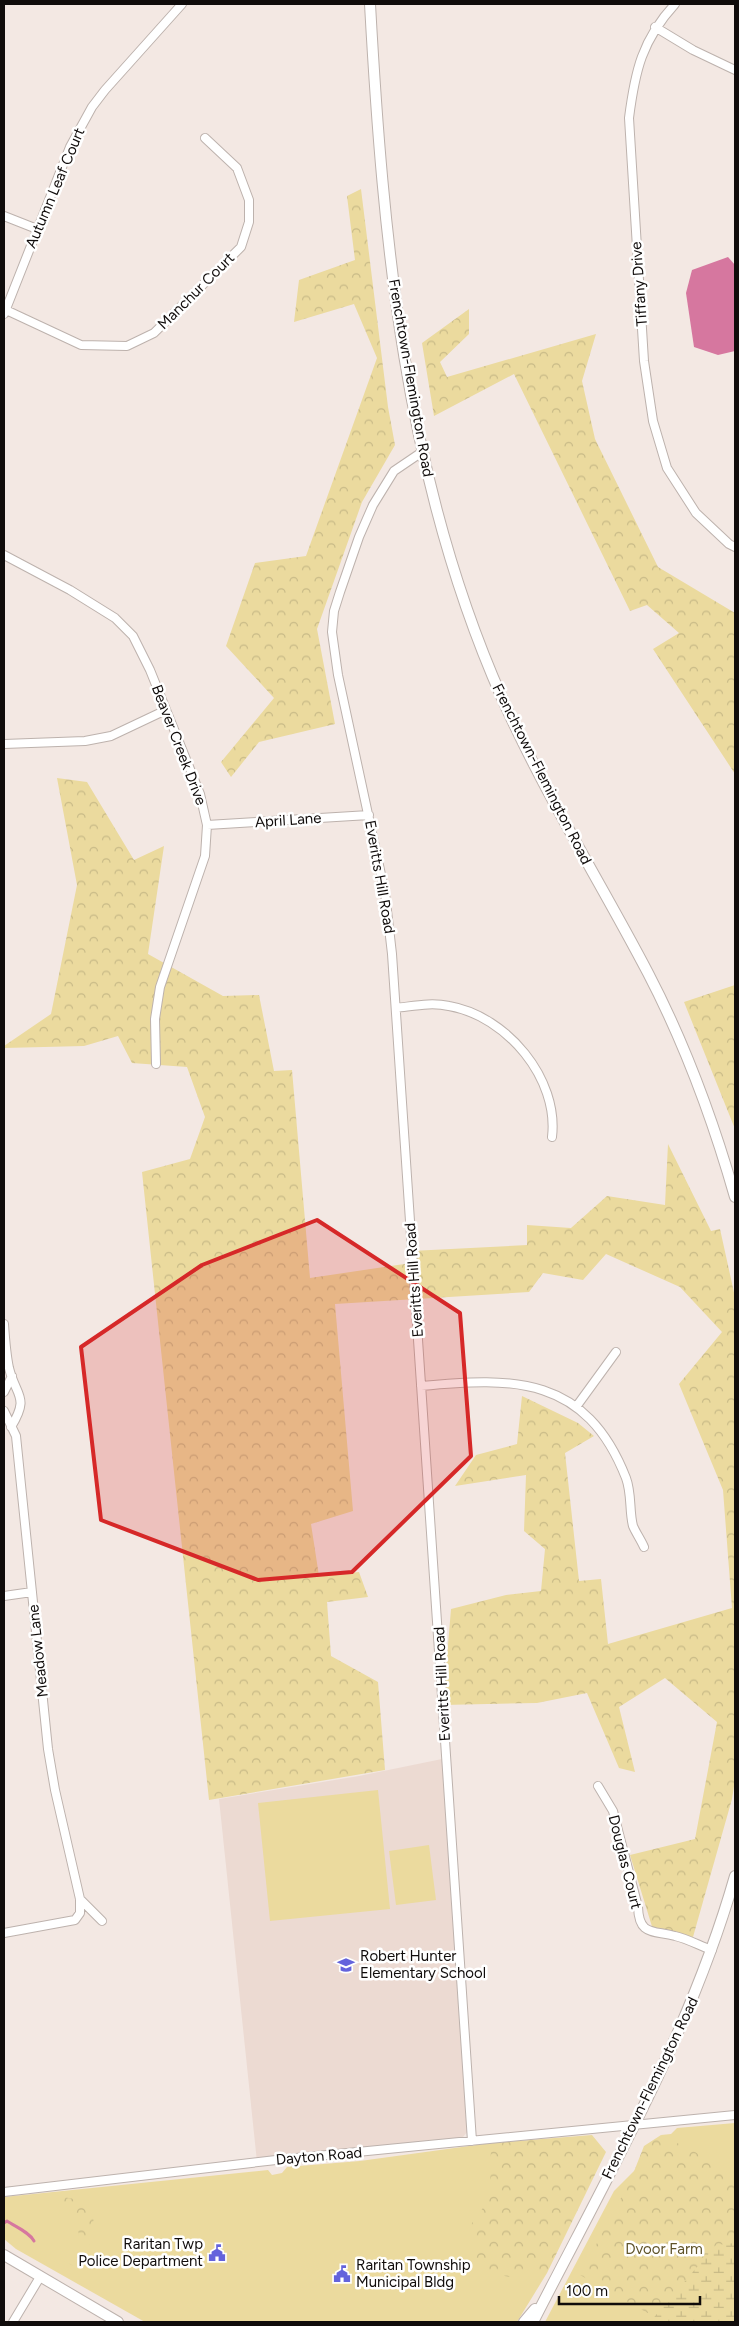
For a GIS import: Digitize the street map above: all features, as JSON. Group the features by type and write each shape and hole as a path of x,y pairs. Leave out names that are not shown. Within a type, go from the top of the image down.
{"main road":[{"name":"Frenchtown-Flemington Road","path":"370,4 388,228 408,377 422,452 449,558 494,680 541,777 660,998 704,1099 735,1197"},
{"name":"Frenchtown-Flemington Road","path":"533,2322 678,2036 712,1950 735,1876"},
{"path":"4,2256 118,2322"},
{"name":"Frenchtown-Flemington Road","path":"524,2322 548,2293"}],"street":[{"name":"Autumn Leaf Court","path":"5,312 70,147 92,107 182,4"},
{"name":"Tiffany Drive","path":"675,4 655,27 644,48 633,89 629,118 644,361 651,404 667,468 696,513 729,544 735,547"},
{"path":"655,27 693,50 735,70"},
{"name":"Manchur Court","path":"5,312 81,345 127,346 154,333 241,247 249,222 249,200 237,168 205,138"},
{"path":"4,216 37,229"},
{"name":"Everitts Hill Road","path":"422,452 394,471 380,491 359,537 334,612 332,632 334,653 385,893 396,1008 472,2141"},
{"name":"Beaver Creek Drive","path":"4,555 70,590 115,618 133,636 142,652 200,794 207,826 202,869 160,987 155,1019 156,1064"},
{"path":"4,744 85,741 111,736 166,710"},
{"name":"April Lane","path":"207,826 369,815"},
{"path":"396,1008 435,1004 452,1006 480,1017 499,1029 523,1052 541,1079 554,1118 552,1137"},
{"path":"4,1324 12,1376 22,1404 20,1413 11,1427"},
{"path":"576,1407 616,1352"},
{"path":"4,1392 12,1376"},
{"path":"421,1386 483,1380 527,1384 555,1394 576,1407 593,1423 619,1463 631,1492 633,1526 644,1547"},
{"name":"Meadow Lane","path":"4,1411 16,1436 48,1748 80,1899"},
{"path":"4,1596 32,1592"},
{"name":"Douglas Court","path":"598,1786 613,1811 638,1907 638,1921 645,1928 654,1932 674,1935 712,1950"},
{"path":"80,1899 102,1921"},
{"path":"4,1933 74,1920 80,1913 80,1899"},
{"name":"Dayton Road","path":"4,2192 276,2160 735,2115"},
{"path":"13,2322 40,2277"}],"highlighted area":[{"path":"317,1220 460,1313 471,1456 352,1572 258,1580 101,1520 81,1347 202,1265"}],"shaded area":[{"path":"728,257 735,265 735,351 718,355 694,347 686,293 692,270"},
{"name":"Robert Hunter Elementary School","path":"442,1759 468,2131 458,2143 257,2162 219,1799 359,1776"}],"green space":[{"path":"361,189 388,407 395,445 362,502 317,629 335,724 259,742 231,777 221,762 274,698 226,646 255,563 306,556 377,358 354,304 294,322 299,280 355,260 347,196"},
{"path":"469,309 469,334 440,362 447,377 596,334 582,381 595,439 658,567 735,613 735,774 653,649 679,633 647,605 630,611 514,374 434,416 422,343"},
{"path":"57,778 87,782 134,860 164,846 148,954 223,996 259,995 274,1071 292,1070 310,1278 411,1263 411,1251 527,1245 527,1225 571,1228 607,1196 665,1205 668,1144 711,1231 720,1229 735,1297 735,1780 732,1799 693,1937 654,1933 630,1855 695,1839 717,1722 665,1678 619,1707 635,1772 619,1768 587,1693 537,1703 443,1705 451,1609 506,1595 541,1591 545,1549 524,1531 526,1475 455,1486 476,1455 517,1444 522,1396 578,1423 594,1436 565,1453 579,1581 601,1579 608,1644 732,1608 723,1490 679,1384 722,1332 680,1287 606,1254 583,1280 543,1273 529,1292 335,1304 353,1511 311,1524 319,1576 359,1572 368,1597 327,1602 331,1656 378,1682 385,1770 209,1800 142,1172 190,1159 205,1117 187,1067 132,1063 118,1036 84,1046 4,1048 4,1046 51,1014 77,885"},
{"path":"735,985 735,1129 684,1002"},
{"path":"378,1790 390,1909 270,1921 258,1803"},
{"path":"429,1845 436,1900 396,1905 389,1851"},
{"name":"Dvoor Farm","path":"735,2123 735,2322 545,2322 614,2191 664,2141 661,2135 671,2134 677,2128"},
{"path":"592,2135 606,2152 547,2273 509,2277 478,2270 470,2226 490,2198 491,2143"},
{"name":"Dvoor Farm","path":"661,2135 735,2172 735,2322 650,2322 653,2316 580,2275 631,2179 644,2146"},
{"path":"491,2143 547,2273 517,2322 145,2322 16,2249 4,2239 4,2197 268,2170 272,2175 282,2173 287,2167 360,2161"},
{"path":"63,2197 86,2201 90,2209 94,2227 86,2252 104,2287 67,2262 79,2234 73,2216 59,2204"},
{"path":"735,2243 735,2322 650,2322 716,2245"}],"waterway":[{"path":"4,2223 7,2221 29,2235 34,2241"}],"place":[{"name":"Robert Hunter Elementary School","path":"346,1965"},
{"name":"Raritan Twp Police Department","path":"217,2253"},
{"name":"Raritan Township Municipal Bldg","path":"342,2274"}]}
